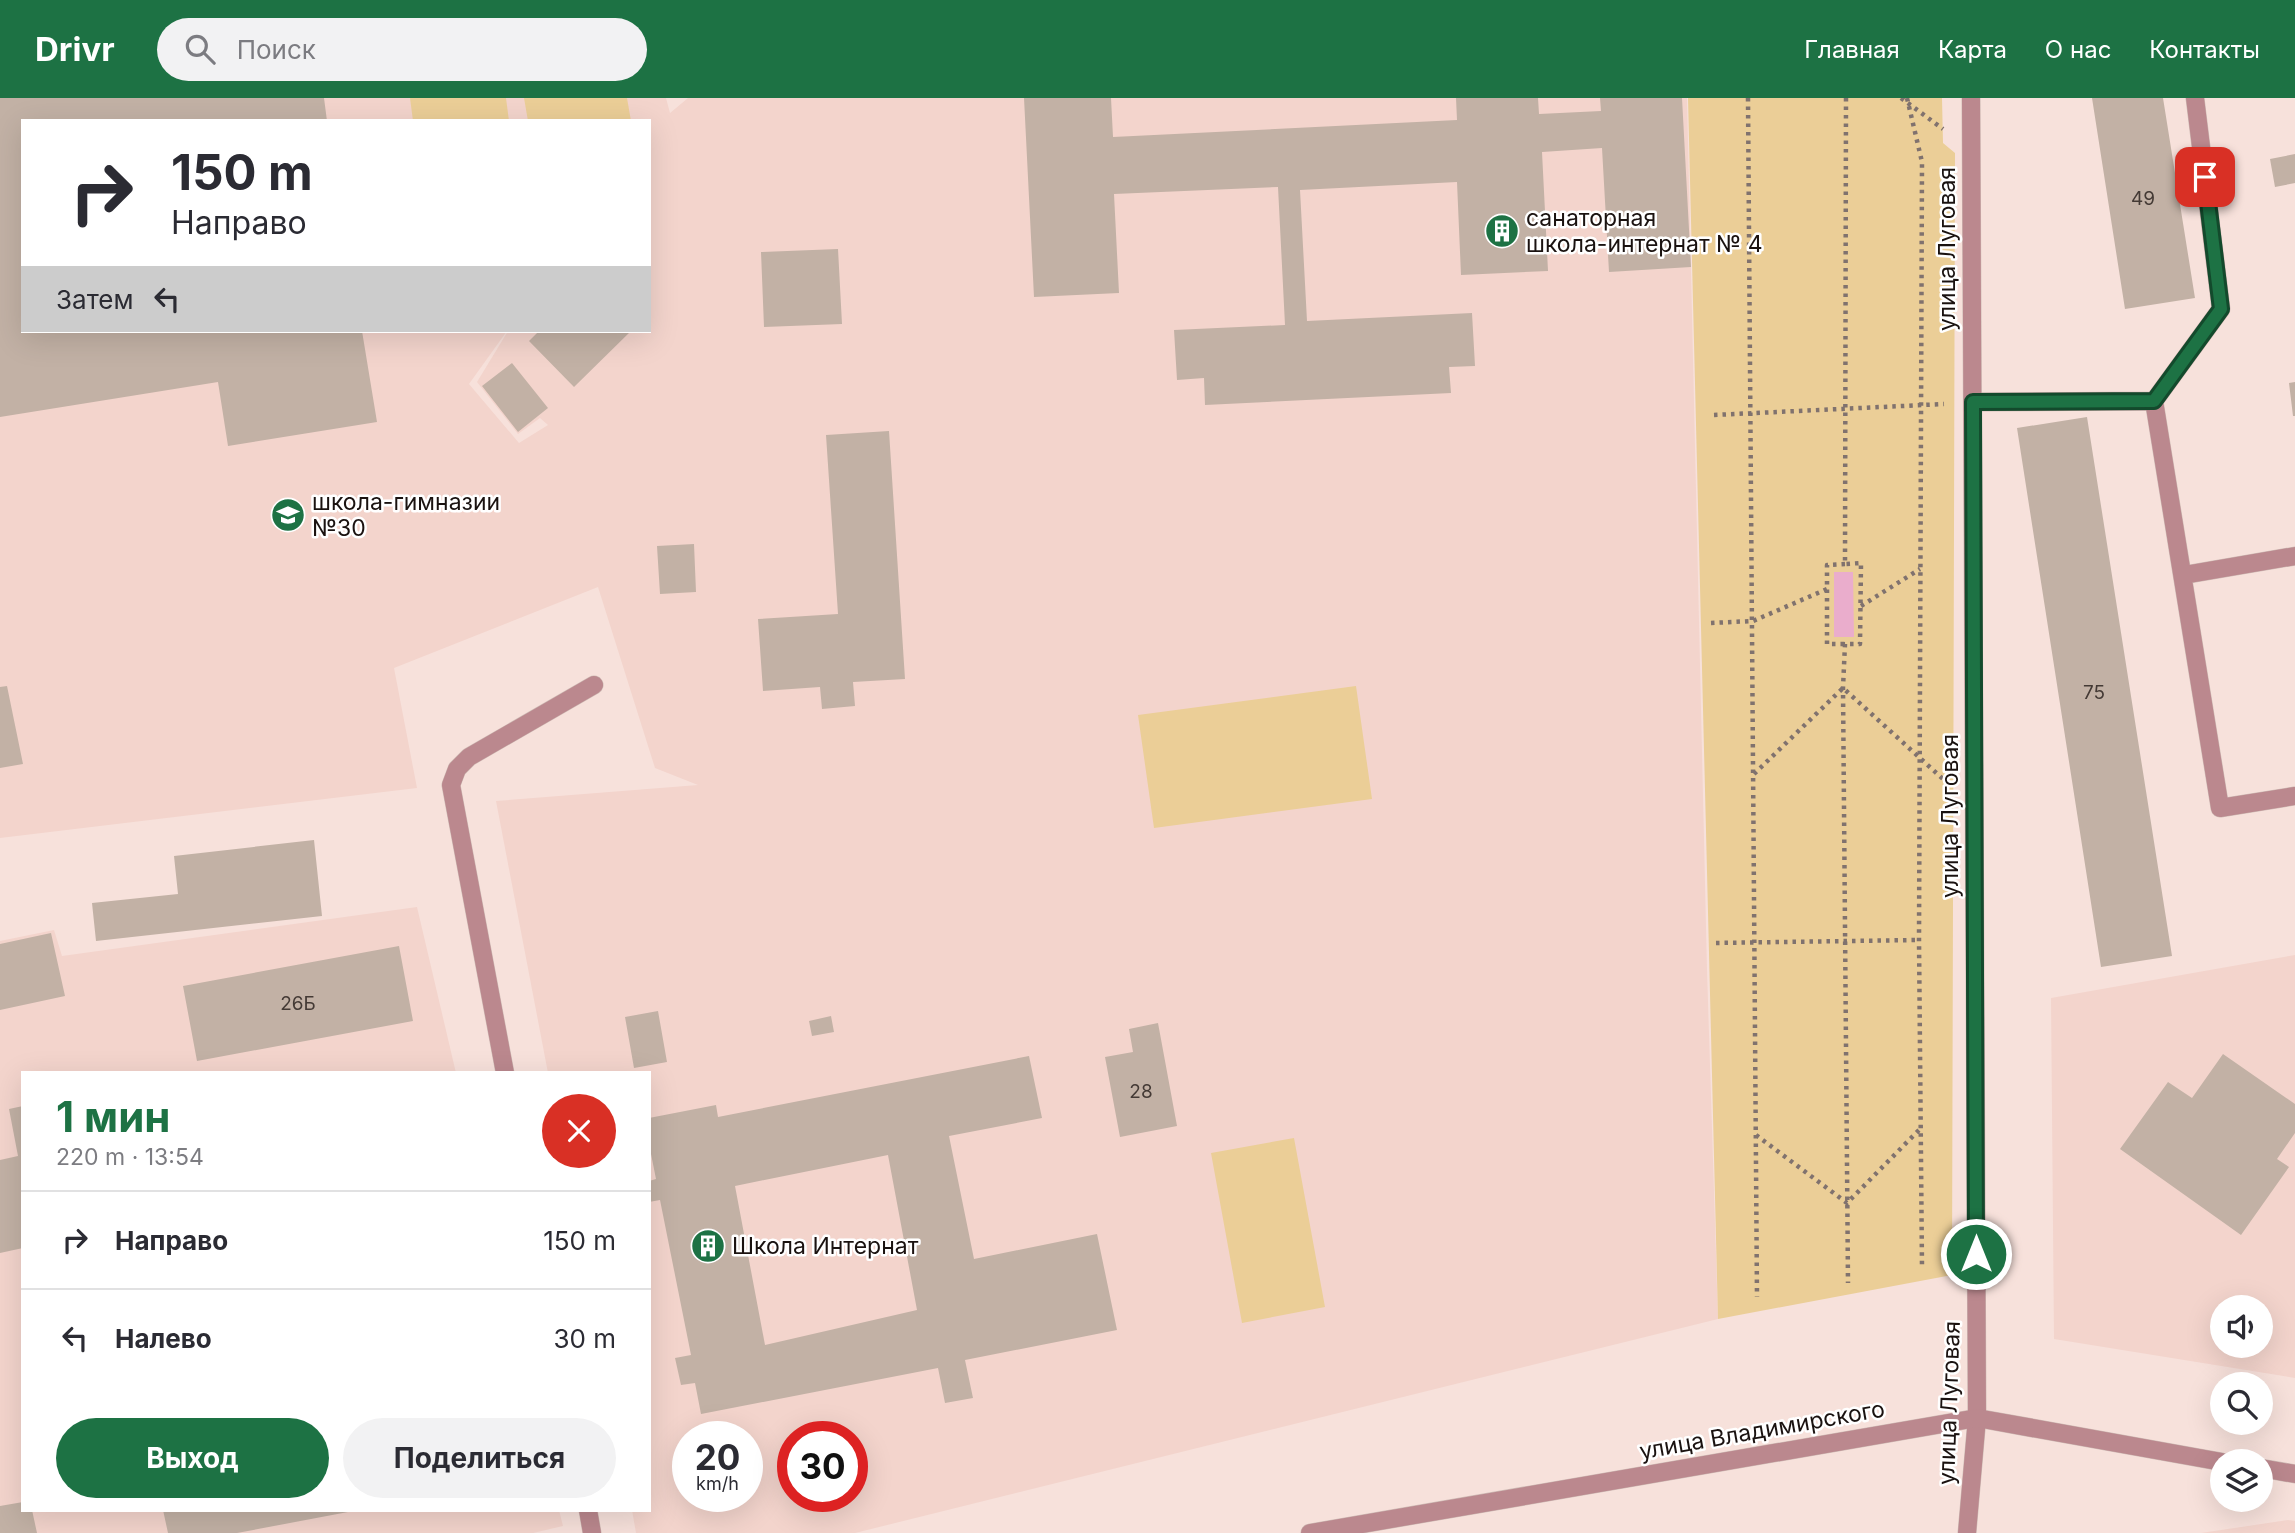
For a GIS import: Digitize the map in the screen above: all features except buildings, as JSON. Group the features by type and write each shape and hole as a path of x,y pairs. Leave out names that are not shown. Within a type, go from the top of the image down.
{"street":[{"name":"улица Луговая","path":"1967,1533 1977,1418 1971,98"},
{"path":"2195,98 2221,309 2154,401 2220,808 2295,796"},
{"path":"1973,402 2154,401"},
{"path":"2184,575 2295,556"},
{"path":"505,1071 451,785 457,769 469,757 594,685"},
{"name":"улица Владимирского","path":"1310,1533 1977,1418 2210,1460"},
{"path":"2273,1470 2295,1474"},
{"path":"588,1512 593,1533"}],"path":[{"path":"1748,98 1757,1297"},
{"path":"1845,564 1846,98"},
{"path":"1901,98 1972,151"},
{"path":"1908,101 1922,162 1919,940 1922,1268"},
{"path":"1714,415 1944,404"},
{"path":"1861,563 1860,644 1827,644 1827,589 1827,565 1861,563"},
{"path":"1861,606 1920,568"},
{"path":"1711,623 1753,621 1827,589"},
{"path":"1845,644 1843,688 1848,1283"},
{"path":"1754,774 1843,688"},
{"path":"1843,688 1943,779"},
{"path":"1716,943 1919,940"},
{"path":"1847,1203 1921,1129"},
{"path":"1756,1135 1847,1203"}],"shaded area":[{"path":"0,98 666,98 670,113 688,98 1687,98 1707,970 1718,1319 855,1533 636,1533 632,1512 651,1512 651,1071 548,1071 496,801 698,785 655,768 598,587 394,668 417,788 0,838"},
{"path":"410,98 506,98 509,119 413,119"},
{"path":"524,98 627,98 631,119 528,119"},
{"path":"1688,98 1942,98 1943,143 1955,153 1952,1275 1718,1319"},
{"path":"1834,572 1853,572 1854,637 1834,637"},
{"path":"1356,686 1372,799 1154,828 1138,715"},
{"path":"417,907 456,1071 21,1071 21,1512 560,1512 563,1526 533,1533 0,1533 0,941 54,930 62,956"},
{"path":"2295,955 2295,1378 2273,1374 2273,1372 2258,1372 2054,1339 2051,998"},
{"path":"1294,1138 1325,1307 1242,1323 1211,1153"},
{"path":"2295,1521 2295,1533 2201,1533"}],"place":[{"name":"санаторная школа-интернат № 4","path":"1502,231"},
{"name":"школа-гимназии №30","path":"288,515"},
{"name":"Школа Интернат","path":"708,1246"}],"route":[{"path":"1976,1254 1973,402 2154,401 2221,309 2205,177"}]}
